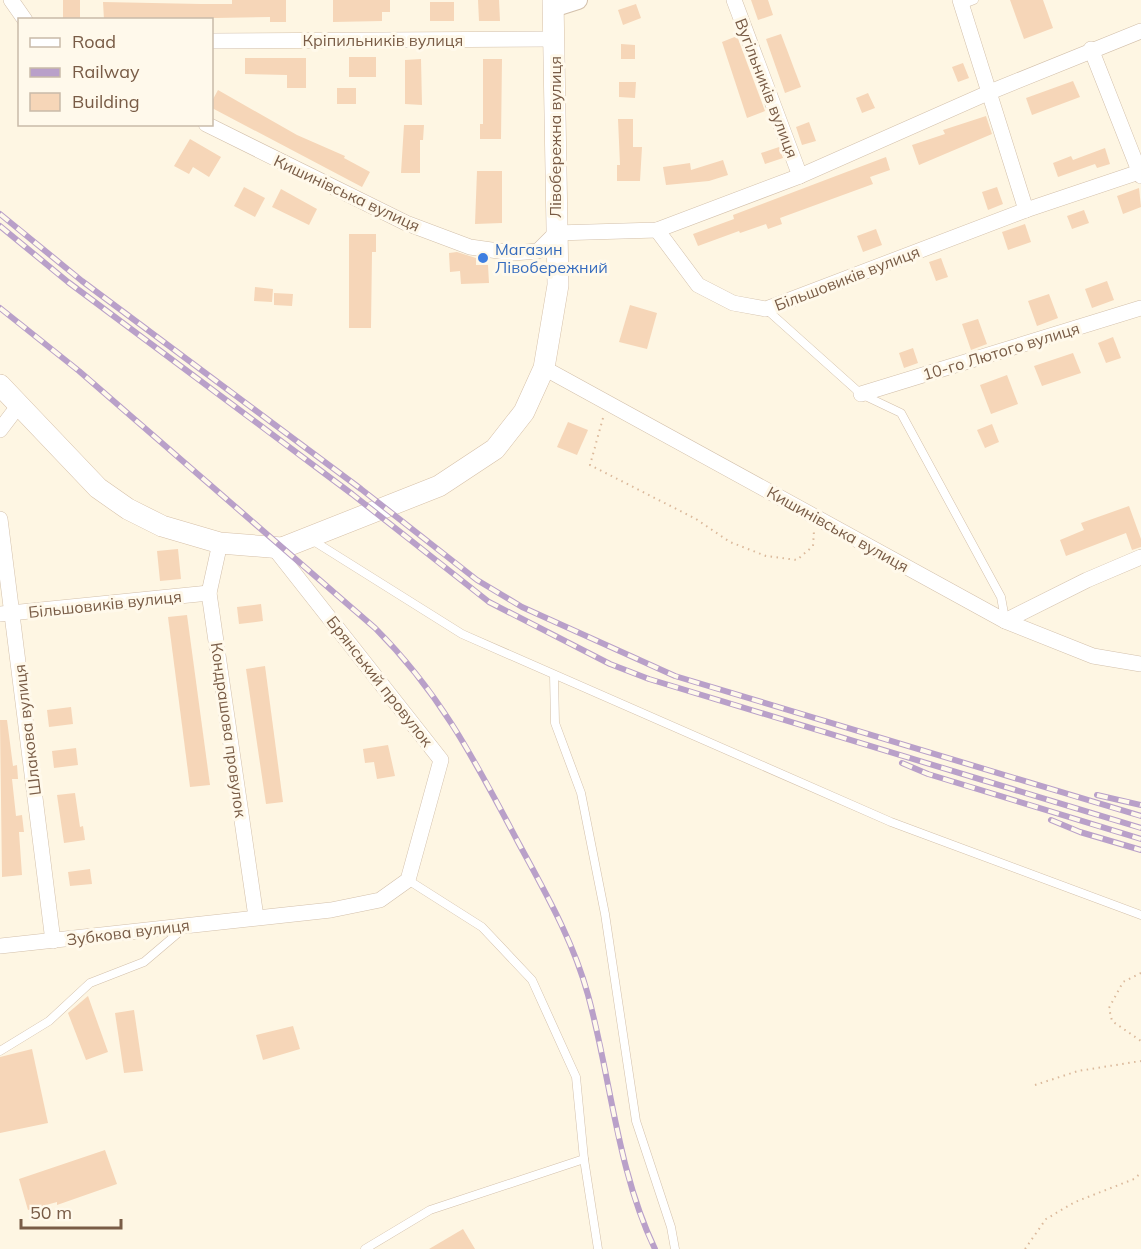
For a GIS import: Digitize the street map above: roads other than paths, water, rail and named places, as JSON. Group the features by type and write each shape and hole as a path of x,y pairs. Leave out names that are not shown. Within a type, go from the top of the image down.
{"main road":[{"name":"Лівобережна вулиця","path":"276,549 439,486 495,448 524,412 544,368 558,285 553,4"},
{"path":"0,385 98,488 128,509 162,526 220,543 276,549"}],"street":[{"path":"11,0 24,18"},
{"path":"553,4 578,0"},
{"name":"Вугільників вулиця","path":"734,0 800,176"},
{"path":"965,2 1026,210"},
{"path":"556,233 657,230 800,176 1091,49 1141,31"},
{"name":"Кріпильників вулиця","path":"213,41 555,39"},
{"path":"1091,49 1140,174"},
{"name":"Кишинівська вулиця","path":"210,126 393,218 470,248 513,253 538,251 556,233"},
{"name":"Більшовиків вулиця","path":"657,230 698,285 733,303 766,309 1026,210 1140,174"},
{"name":"10-го Лютого вулиця","path":"861,394 1141,308"},
{"name":"Кишинівська вулиця","path":"544,368 1005,621 1093,656 1141,664"},
{"path":"0,430 18,405"},
{"name":"Шлакова вулиця","path":"0,519 6,614 53,941"},
{"name":"Кондрашова провулок","path":"220,543 209,593 256,917"},
{"name":"Брянський провулок","path":"276,549 441,760 408,880"},
{"path":"1005,621 1086,580 1141,557"},
{"name":"Більшовиків вулиця","path":"6,614 209,593"},
{"path":"256,917 331,910 381,900 408,880"},
{"name":"Зубкова вулиця","path":"0,946 256,917"}],"lane":[{"path":"766,309 861,394 901,413 1001,597 1005,621"},
{"path":"309,538 462,634 901,826 1141,915"},
{"path":"554,675 555,723 582,793 605,914 636,1121 675,1249"},
{"path":"408,880 482,927 532,980 576,1077 584,1160 598,1249"},
{"path":"0,1051 49,1021 90,983 144,963 188,925"},
{"path":"365,1249 430,1210 584,1160"}],"railway":[{"path":"0,214 82,281 361,489 477,580 522,607 675,676 1141,816"},
{"path":"0,226 68,282 352,494 489,602 610,664 649,679 1141,828"},
{"path":"0,308 79,371 375,628 438,703 487,784 548,898 575,955 596,1027 623,1156 642,1219 655,1249"},
{"path":"902,763 928,774 1141,839"},
{"path":"1097,795 1141,805"},
{"path":"1051,820 1080,832 1141,850"}],"place":[{"name":"Магазин Лівобережний","path":"483,258"}]}
